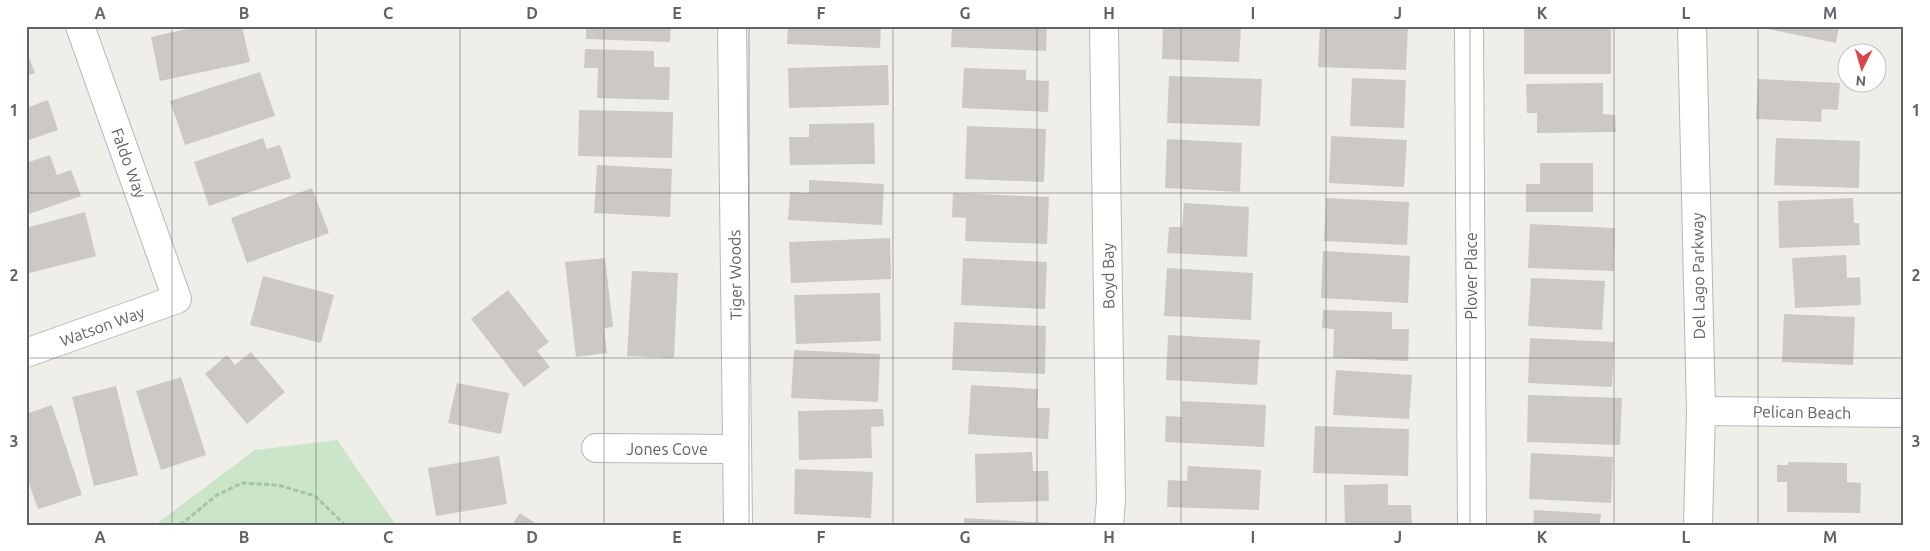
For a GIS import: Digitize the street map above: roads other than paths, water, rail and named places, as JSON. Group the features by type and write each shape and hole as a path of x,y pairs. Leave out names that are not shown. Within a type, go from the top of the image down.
{"street":[{"name":"Faldo Way","path":"80,26 177,299"},
{"name":"Tiger Woods","path":"732,26 738,525"},
{"name":"Boyd Bay","path":"1104,26 1111,500 1109,525"},
{"name":"Plover Place","path":"1469,26 1472,525"},
{"name":"Del Lago Parkway","path":"1692,26 1700,411 1698,525"},
{"name":"Watson Way","path":"26,353 177,299"},
{"name":"Pelican Beach","path":"1700,411 1904,413"},
{"name":"Jones Cove","path":"596,448 737,449"}]}
